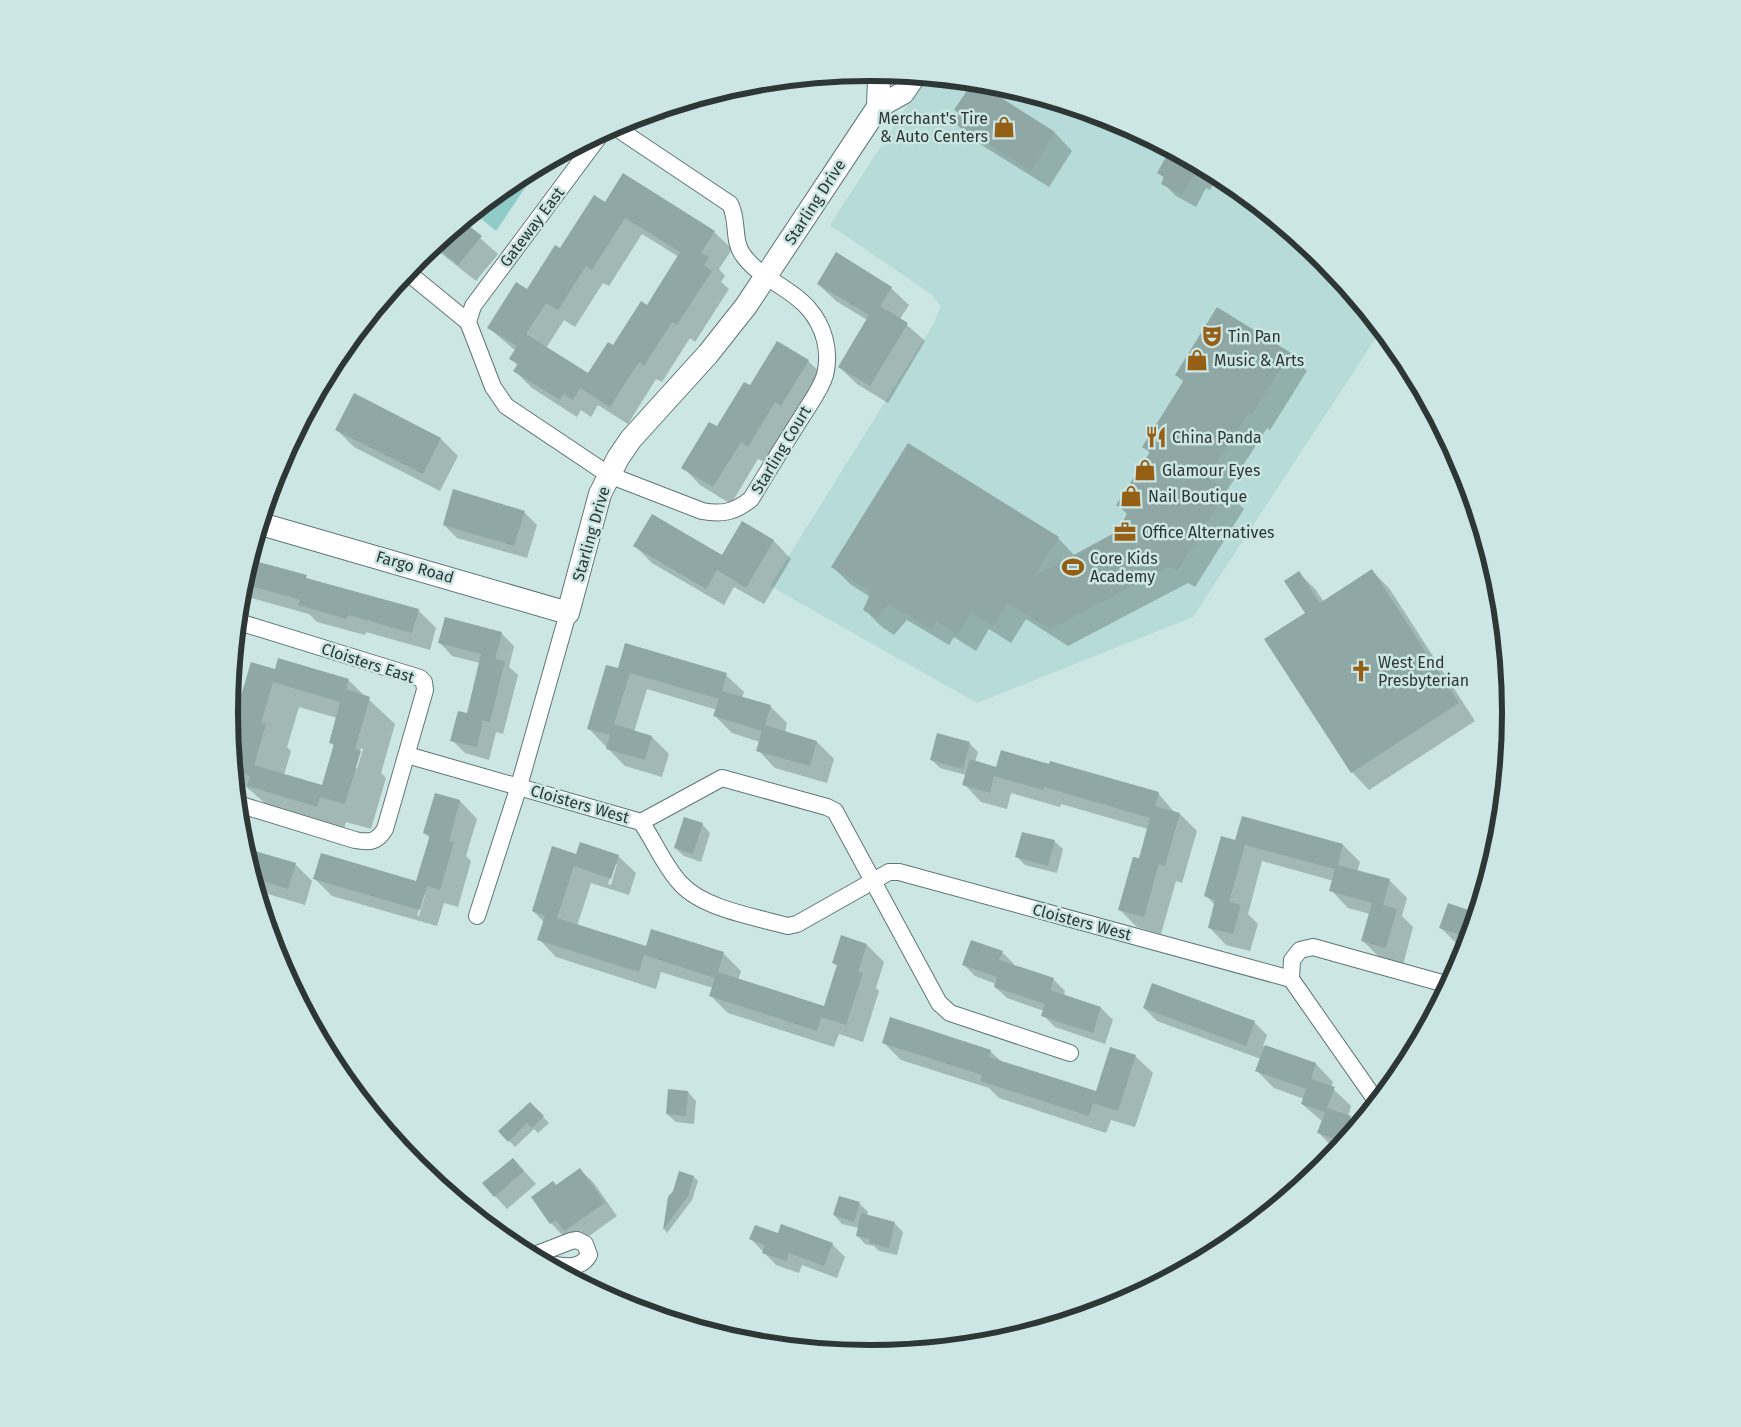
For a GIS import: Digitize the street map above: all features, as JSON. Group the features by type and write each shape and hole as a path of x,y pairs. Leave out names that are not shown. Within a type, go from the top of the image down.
{"street":[{"path":"878,107 879,81"},
{"name":"Starling Drive","path":"477,916 519,786 588,546 600,494 609,475 631,439 708,354 767,277 878,107 903,93 910,83"},
{"path":"622,132 730,204 735,212 739,248 744,256 767,277"},
{"name":"Gateway East","path":"468,322 473,306 593,145"},
{"path":"413,277 468,322 493,387 506,406 609,475"},
{"name":"Starling Court","path":"609,475 702,512 725,513 738,509 751,500 820,387 825,376 826,364 827,348 817,319 806,305 767,277"},
{"name":"Fargo Road","path":"267,526 568,613"},
{"name":"Cloisters East","path":"245,624 420,678 424,682 425,690 385,829 380,838 372,842 355,840 246,806"},
{"path":"407,755 519,786"},
{"name":"Cloisters West","path":"641,822 714,781 728,779 827,806 835,811 874,880 939,1004 950,1013 1070,1053"},
{"name":"Cloisters West","path":"519,786 641,822 680,884 695,896 709,903 788,926 796,924 889,872 899,872 1291,979"},
{"path":"1373,1096 1291,979 1292,960 1300,950 1312,947 1442,983"},
{"path":"541,1253 571,1241 577,1240 585,1244 589,1255 586,1261 572,1266 562,1265"}],"shaded area":[{"path":"921,84 994,93 1074,115 1112,129 1150,146 1222,188 1287,238 1318,266 1377,336 1193,617 977,703 770,586 933,325 941,306 931,294 830,225"},
{"path":"529,182 496,231 479,217"}],"building":[{"name":"Merchant's Tire & Auto Centers","path":"968,89 972,92 973,90 994,93 1055,132 1031,171 953,122 959,113 954,110"},
{"path":"1167,155 1196,172 1182,195 1161,184 1164,177 1157,173"},
{"path":"623,173 715,231 701,253 709,257 704,265 712,271 677,325 672,322 644,366 639,362 610,407 580,388 573,400 563,394 560,400 513,371 518,364 509,359 517,346 487,328 516,282 527,289 555,245 560,248 594,195 605,202","holes":["625,218 680,252 647,305 641,301 613,345 608,342 588,373 526,334 546,303 558,310 586,266 592,270"]},
{"path":"469,226 482,236 458,265 440,250"},
{"path":"836,252 892,287 880,306 908,323 870,386 838,367 869,315 817,284"},
{"path":"1217,307 1291,353 1252,414 1249,412 1207,478 1227,491 1177,571 1170,566 1050,629 1008,603 993,626 971,613 958,635 936,621 931,629 889,604 876,618 863,610 871,592 831,567 908,443 1059,537 1033,577 1118,531 1128,512 1116,505 1150,452 1142,447 1184,380 1175,375"},
{"path":"777,341 809,360 781,406 775,402 748,447 741,442 713,487 681,468 709,422 717,426 744,382 750,385"},
{"path":"354,393 441,438 423,474 335,430"},
{"path":"453,489 525,511 514,546 443,525"},
{"path":"652,514 722,555 742,521 774,540 746,588 717,570 706,589 633,546"},
{"path":"257,562 307,575 306,578 419,609 412,633 348,615 347,619 298,605 300,600 251,586"},
{"name":"West End Presbyterian","path":"1372,569 1459,703 1351,773 1264,639 1305,613 1284,581 1299,571 1320,603"},
{"path":"445,617 502,632 495,659 505,661 490,722 483,720 477,747 450,741 458,711 467,713 481,654 438,643"},
{"path":"625,643 727,673 722,691 771,705 765,725 817,741 810,766 756,751 762,731 713,716 719,699 630,673 614,724 652,736 645,760 606,749 610,735 587,729 606,665 618,668"},
{"path":"278,658 349,679 346,689 370,697 355,749 361,751 345,804 320,797 317,807 247,786 250,776 242,774 239,726 241,718 238,717 238,714 238,704 251,662 275,669","holes":["273,682 340,702 329,743 334,744 322,785 254,765 266,724 261,723"]},
{"path":"937,733 970,742 963,769 930,760"},
{"path":"1001,750 1049,764 1050,761 1159,792 1155,806 1180,813 1165,866 1159,864 1144,917 1118,910 1133,857 1139,858 1150,818 1044,787 1043,790 994,776 990,793 962,785 970,759 996,767"},
{"path":"435,793 460,800 449,841 454,842 440,890 427,886 420,910 313,879 321,853 416,881 430,835 423,833"},
{"path":"1242,816 1343,844 1338,865 1390,879 1383,905 1397,909 1386,948 1361,941 1372,903 1329,891 1335,869 1245,845 1229,902 1241,905 1233,934 1208,928 1215,900 1204,896 1221,836 1235,840"},
{"path":"684,817 703,823 693,854 674,848"},
{"path":"1022,832 1055,840 1048,866 1015,857"},
{"path":"580,842 619,855 611,879 574,866 557,918 646,946 651,929 724,952 718,972 824,1006 837,965 832,963 841,935 867,944 858,971 863,973 846,1025 821,1017 817,1031 709,996 715,978 644,955 639,972 537,940 545,916 532,911 552,846 576,854"},
{"path":"253,850 296,863 288,889 261,880"},
{"path":"1448,903 1471,911 1462,936 1439,928"},
{"path":"971,940 1003,951 999,960 1054,978 1050,990 1101,1007 1093,1033 1041,1016 1045,1004 994,987 997,977 962,965"},
{"path":"1152,983 1255,1021 1246,1046 1143,1008"},
{"path":"890,1017 991,1050 989,1057 1096,1091 1110,1047 1136,1055 1118,1111 1093,1103 1089,1116 980,1081 982,1075 882,1043"},
{"path":"1265,1045 1316,1063 1311,1079 1335,1087 1327,1108 1351,1116 1346,1130 1337,1140 1317,1133 1325,1112 1301,1104 1306,1089 1255,1071"},
{"path":"668,1089 688,1091 686,1116 666,1114"},
{"path":"530,1102 544,1116 532,1128 527,1123 508,1142 498,1131"},
{"path":"513,1158 524,1171 494,1197 482,1183"},
{"path":"580,1168 605,1203 564,1231 556,1220 550,1224 531,1197 553,1181 556,1185"},
{"path":"679,1171 694,1176 688,1196 663,1230 668,1197 673,1191"},
{"path":"839,1196 860,1202 854,1222 833,1215"},
{"path":"861,1213 895,1222 889,1248 869,1243 870,1239 856,1236"},
{"path":"781,1224 833,1243 824,1266 789,1253 786,1261 762,1253 765,1245 749,1239 755,1225 778,1233"}],"place":[{"name":"Merchant's Tire & Auto Centers","path":"1004,127"},
{"name":"Tin Pan","path":"1212,336"},
{"name":"Music & Arts","path":"1197,360"},
{"name":"China Panda","path":"1156,437"},
{"name":"Glamour Eyes","path":"1145,470"},
{"name":"Nail Boutique","path":"1131,496"},
{"name":"Office Alternatives","path":"1125,532"},
{"name":"Core Kids Academy","path":"1073,567"},
{"name":"West End Presbyterian","path":"1361,671"}]}
